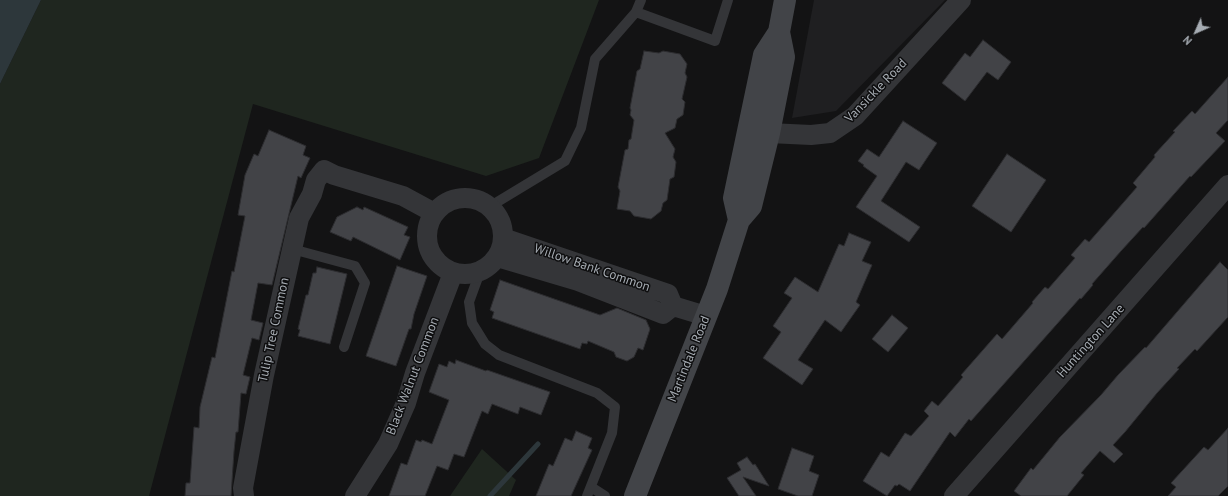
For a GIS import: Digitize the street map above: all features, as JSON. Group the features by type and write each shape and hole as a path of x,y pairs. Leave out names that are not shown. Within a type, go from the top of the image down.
{"main road":[{"name":"Martindale Road","path":"635,496 706,316 739,220 751,206 769,133 784,57 779,32 784,0"},
{"name":"Martindale Road","path":"739,220 734,198 764,55 779,32"}],"street":[{"name":"Vansickle Road","path":"769,133 811,135 830,134 849,121 962,0"},
{"name":"Tulip Tree Common","path":"244,496 244,488 264,375 298,218 312,194 316,180 324,170 334,175 403,196 427,209 433,215"},
{"name":"Huntington Lane","path":"954,496 1228,185"},
{"path":"465,198 478,200 489,206 497,215 502,226 503,238 497,257 490,266 480,272 466,274 452,273 442,267 434,259 428,249 426,237 428,225 433,215 442,206 453,200 465,198"},
{"name":"Willow Bank Common","path":"497,257 578,281 663,314 673,306 668,294 503,238"},
{"name":"Black Walnut Common","path":"355,496 388,444 406,403 415,373 452,273"},
{"path":"673,306 706,316"}],"lane":[{"path":"489,206 565,161 582,128 595,59 636,12 641,0"},
{"path":"636,12 715,41 728,0"},
{"path":"292,249 355,266 365,283 344,347"},
{"path":"480,272 469,302 472,323 485,344 499,355 597,392 614,407 612,433 589,491 605,496"}],"shaded area":[{"path":"0,0 41,0 0,84"},
{"path":"41,0 599,0 539,158 486,176 253,104 149,496 0,496 0,84"},
{"path":"814,0 945,0 836,111 792,118"},
{"path":"482,449 516,480 509,496 450,496"}],"building":[{"path":"983,40 1011,62 998,80 987,72 965,101 942,83 965,53 970,57"},
{"path":"644,51 659,53 663,51 680,54 687,64 685,73 687,77 682,99 685,102 683,115 677,119 675,128 665,133 675,149 673,157 676,162 674,177 670,179 667,200 663,203 661,211 651,219 634,216 630,211 617,209 620,191 618,187 625,150 628,149 629,140 631,139 634,120 630,115 630,108 637,71 640,69"},
{"path":"1228,77 1228,120 1216,133 1225,141 1191,177 1190,176 1144,228 1143,227 1121,251 1081,299 1080,298 971,421 969,419 955,437 950,432 910,491 899,484 897,486 895,485 887,496 863,481 881,452 889,457 905,433 911,436 929,416 924,411 932,401 938,406 963,377 961,375 997,334 1002,339 1045,287 1048,289 1075,258 1071,255 1085,239 1089,242 1137,187 1133,183 1155,157 1154,155 1175,132 1173,131 1192,111 1195,114"},
{"path":"903,121 937,143 919,170 906,162 881,201 920,227 909,242 856,207 877,176 858,161 867,149 879,157"},
{"path":"269,130 306,146 303,155 310,158 301,178 298,176 272,285 258,283 251,320 263,323 259,340 252,338 243,375 250,377 246,394 241,393 238,432 236,432 234,451 231,496 185,496 186,483 190,483 194,427 199,428 200,407 212,357 215,358 232,271 234,272 245,216 238,215 245,175 254,154 258,156"},
{"path":"1007,154 1046,180 1011,232 972,206"},
{"path":"357,207 363,210 364,207 408,227 404,235 410,237 400,260 353,237 351,241 330,232 337,217"},
{"path":"849,233 871,242 862,261 872,265 856,302 860,305 841,332 825,320 798,360 813,369 802,385 763,358 781,332 773,326 792,298 784,293 795,277 818,292 839,244 844,246"},
{"path":"1220,262 1228,270 1228,317 1197,351 1195,349 1177,368 1179,369 1113,445 1123,454 1114,463 1100,451 1081,473 1084,475 1067,496 1021,496 1014,491 1031,468 1033,470 1060,437 1145,347 1146,348"},
{"path":"397,266 427,276 414,314 411,329 409,329 396,366 366,356"},
{"path":"317,267 347,274 330,344 298,336 300,330 298,329 306,295 308,295 313,273 316,273"},
{"path":"500,280 600,315 617,308 646,320 650,329 643,350 638,348 634,357 627,361 616,357 614,352 588,341 587,344 582,343 580,349 492,318 494,312 490,310"},
{"path":"892,315 908,328 888,352 872,339"},
{"path":"456,360 550,392 541,415 520,407 518,414 492,404 488,414 482,411 464,457 454,454 448,470 437,466 425,496 389,496 401,463 407,465 416,440 421,442 422,440 432,444 449,400 429,392 439,364 447,367 449,361 455,364"},
{"path":"1228,428 1228,486 1218,496 1168,496 1176,487 1171,483 1204,447 1208,450"},
{"path":"576,431 592,438 588,448 592,450 571,496 536,496 549,464 553,466 565,438 572,441"},
{"path":"792,448 814,456 809,471 819,475 812,496 798,496 778,489"},
{"path":"747,457 753,465 755,464 769,486 743,477 756,496 739,496 727,478 741,470 737,463"}],"waterway":[{"path":"490,496 538,444"}]}
